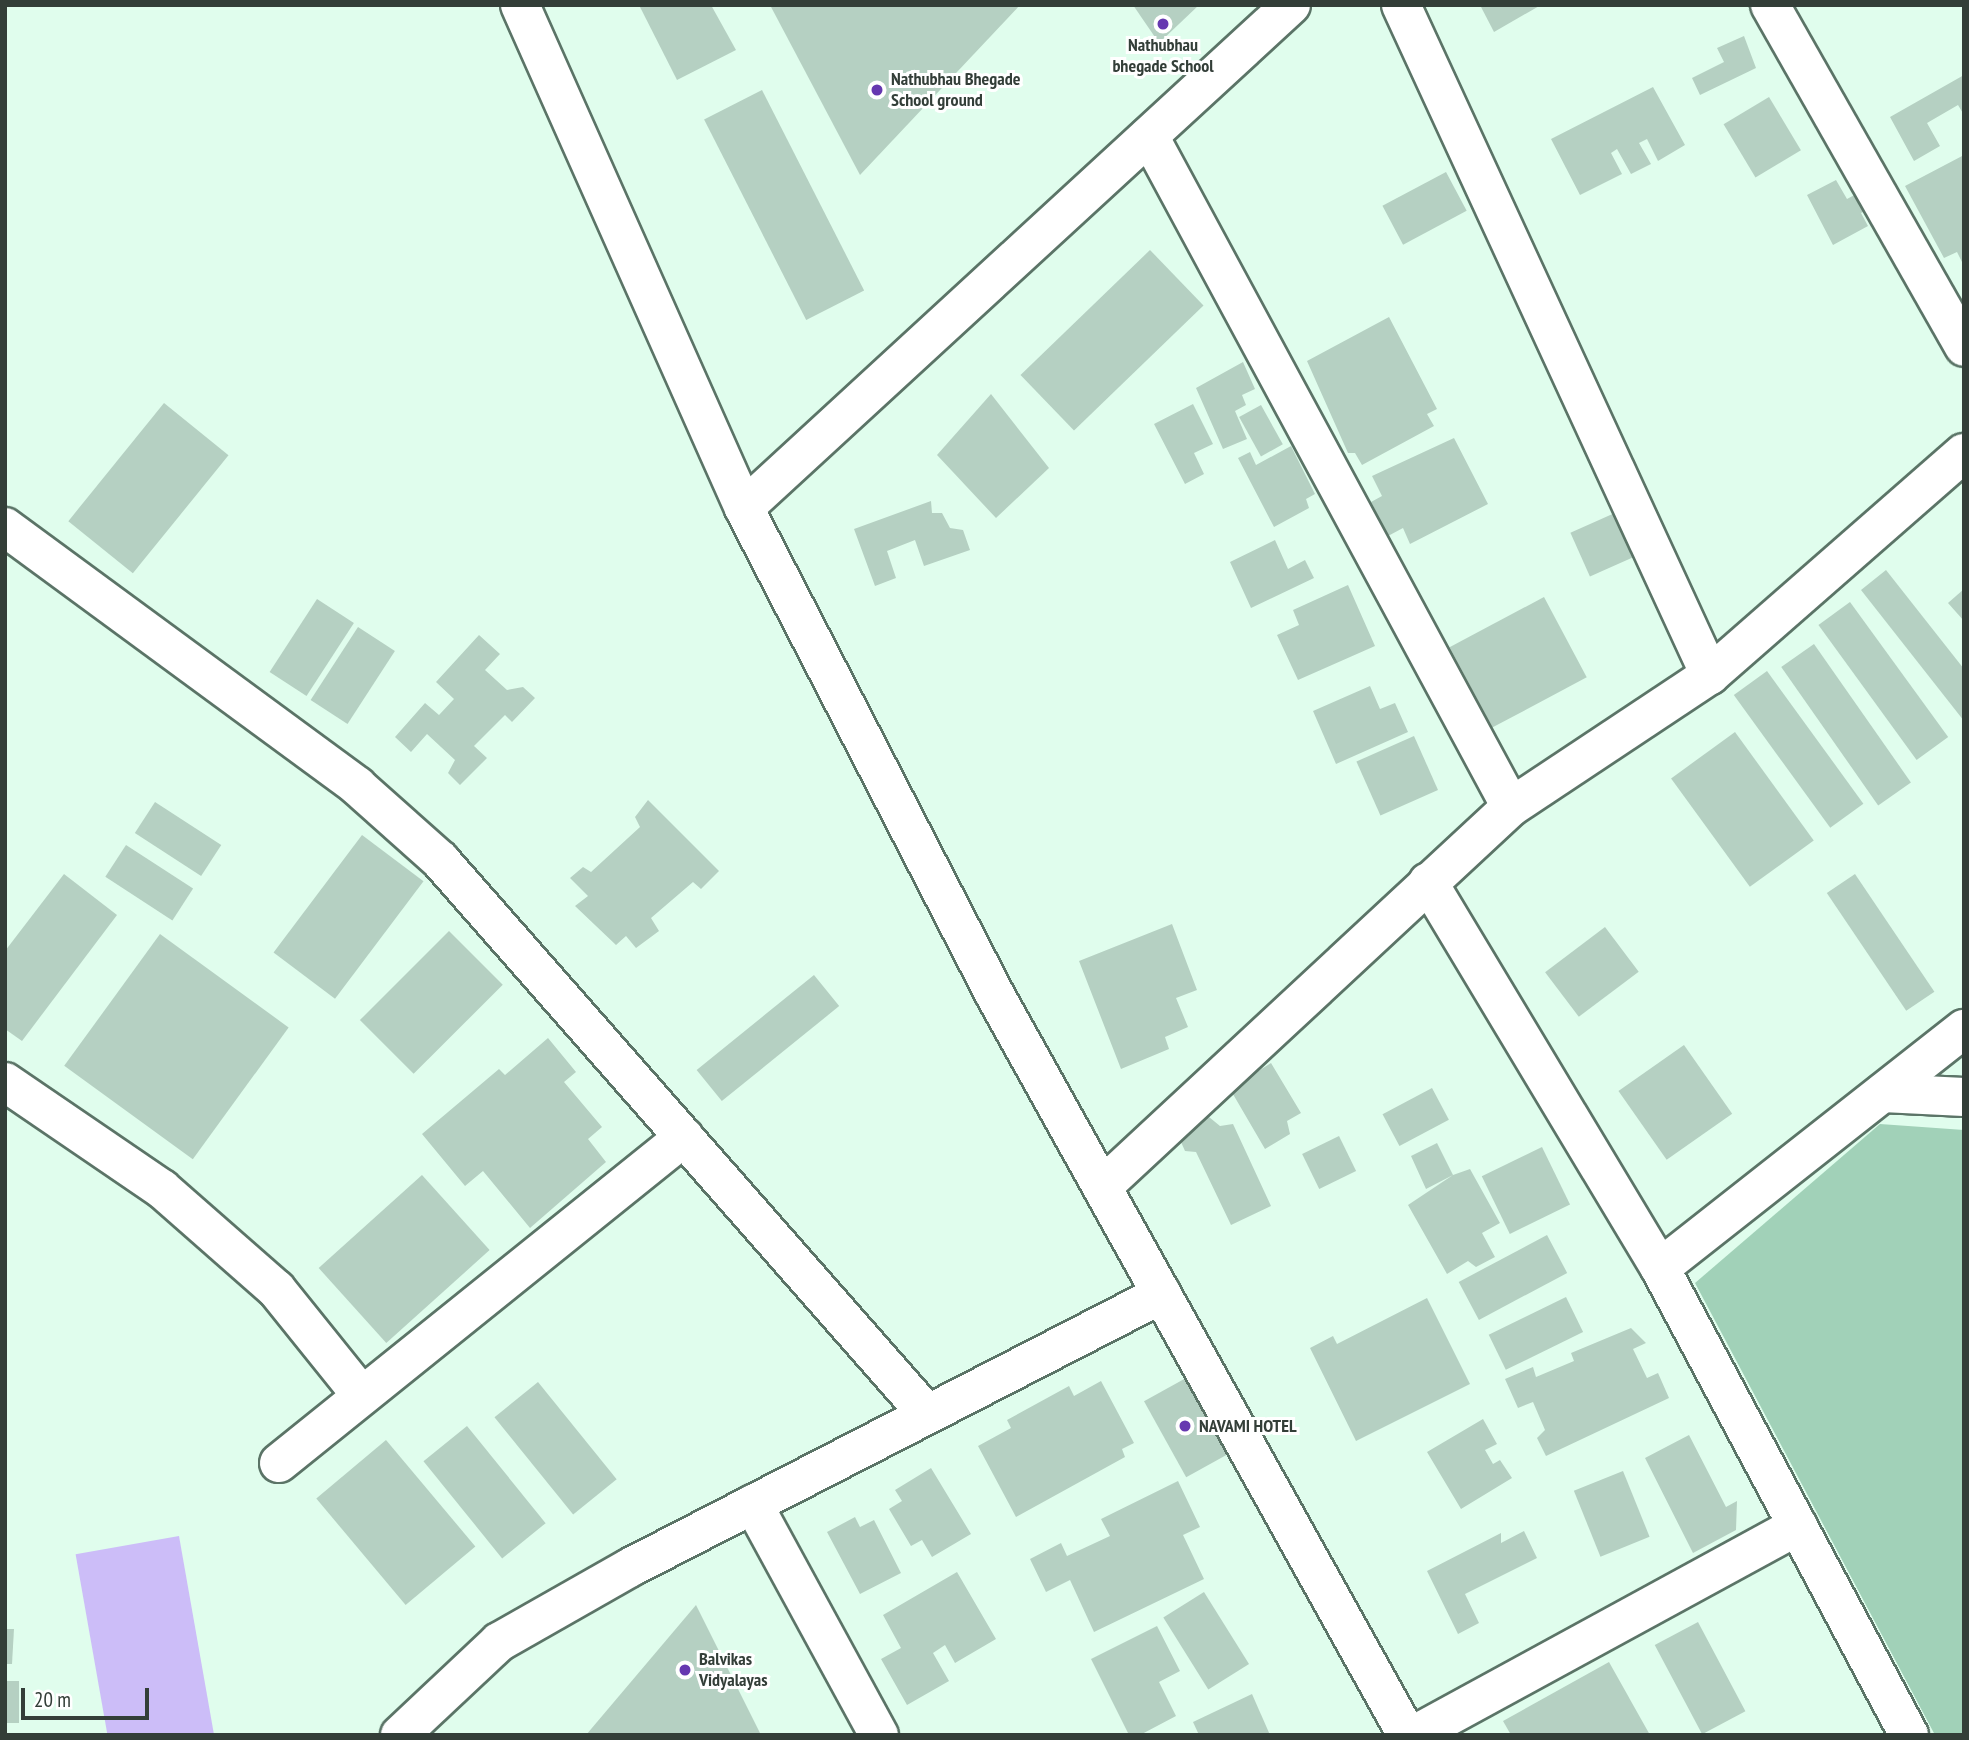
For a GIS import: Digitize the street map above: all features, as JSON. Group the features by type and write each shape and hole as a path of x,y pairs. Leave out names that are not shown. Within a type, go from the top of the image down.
{"street":[{"path":"520,5 744,509 995,995 1407,1735"},
{"path":"744,509 1291,5"},
{"path":"1401,5 1710,675"},
{"path":"1770,5 1964,347"},
{"path":"1149,135 1511,807"},
{"path":"1102,1187 1511,807 1710,675 1964,453"},
{"path":"5,527 357,786 440,860 927,1415"},
{"path":"1428,882 1660,1268 1909,1735"},
{"path":"1660,1268 1964,1028"},
{"path":"5,1082 162,1189 214,1234 275,1289 362,1396"},
{"path":"1883,1093 1964,1097"},
{"path":"279,1463 684,1137"},
{"path":"400,1735 499,1642 753,1504 1161,1294"},
{"path":"753,1504 879,1735"},
{"path":"1414,1735 1798,1526"}],"green space":[{"path":"1880,1124 1964,1130 1964,1735 1935,1735 1695,1283"}],"shaded area":[{"path":"179,1536 214,1735 107,1735 76,1554"}],"building":[{"path":"639,5 711,5 736,50 677,80"},
{"name":"Nathubhau Bhegade School ground","path":"770,5 1020,5 860,175"},
{"name":"Nathubhau bhegade School","path":"1133,5 1199,5 1159,43"},
{"path":"1480,5 1541,5 1494,32"},
{"path":"1744,36 1756,68 1700,95 1692,78 1724,62 1717,48"},
{"path":"1964,75 1964,115 1958,105 1927,123 1940,146 1914,161 1890,117"},
{"path":"1653,87 1685,145 1658,161 1647,139 1639,143 1651,164 1631,174 1617,149 1611,153 1622,174 1580,195 1551,139"},
{"path":"762,90 864,290 806,320 704,120"},
{"path":"1769,97 1801,150 1756,177 1724,124"},
{"path":"1964,155 1964,266 1957,252 1944,258 1905,186"},
{"path":"1446,172 1467,211 1403,245 1382,206"},
{"path":"1836,180 1847,199 1860,192 1869,209 1861,213 1868,226 1833,245 1807,195"},
{"path":"1150,250 1203,305 1074,430 1021,375"},
{"path":"1389,317 1437,409 1427,414 1434,426 1362,465 1355,453 1348,453 1307,361"},
{"path":"1243,362 1255,389 1242,395 1246,405 1235,411 1247,439 1223,449 1196,388"},
{"path":"991,394 1049,468 996,518 937,455"},
{"path":"164,403 229,455 133,573 68,521"},
{"path":"1193,404 1213,444 1194,453 1204,474 1185,484 1154,424"},
{"path":"1261,405 1283,444 1261,456 1239,417"},
{"path":"1454,438 1488,504 1410,544 1403,528 1388,536 1371,502 1382,496 1372,476"},
{"path":"1291,446 1315,494 1306,499 1309,508 1274,527 1238,458 1250,452 1256,465"},
{"path":"931,501 932,513 942,513 950,528 963,530 970,550 924,566 915,540 887,551 896,578 875,586 854,529"},
{"path":"1617,512 1637,556 1590,577 1570,533"},
{"path":"1275,540 1288,569 1305,560 1314,578 1251,608 1230,562"},
{"path":"1886,570 1964,669 1964,721 1861,590"},
{"path":"1348,585 1375,646 1298,680 1277,635 1299,625 1293,610"},
{"path":"1964,589 1964,621 1948,603"},
{"path":"1544,597 1587,677 1492,728 1450,647"},
{"path":"317,599 354,623 307,696 270,672"},
{"path":"1850,602 1948,737 1917,760 1818,625"},
{"path":"358,627 395,651 348,724 311,700"},
{"path":"479,635 500,654 485,670 507,690 523,687 535,698 512,722 505,715 474,746 487,758 460,785 448,773 455,760 427,734 411,752 395,737 425,703 439,715 454,699 436,682"},
{"path":"1814,644 1911,782 1878,805 1781,667"},
{"path":"1767,671 1863,804 1830,828 1734,695"},
{"path":"1370,686 1380,709 1395,703 1408,732 1336,764 1313,711"},
{"path":"1735,732 1814,840 1750,887 1671,778"},
{"path":"1414,736 1438,790 1380,816 1356,762"},
{"path":"648,800 719,871 701,889 693,882 651,918 659,931 636,948 626,936 616,945 575,906 588,896 570,878 583,867 591,872 640,827 635,817"},
{"path":"155,802 221,845 201,876 135,833"},
{"path":"362,835 423,881 335,999 274,952"},
{"path":"126,845 193,889 172,920 105,877"},
{"path":"64,874 117,915 22,1041 5,1029 5,951"},
{"path":"1855,874 1934,992 1906,1011 1827,893"},
{"path":"1172,924 1197,990 1176,998 1188,1027 1165,1037 1169,1049 1121,1069 1079,961"},
{"path":"1605,927 1639,972 1579,1017 1545,972"},
{"path":"449,931 503,985 414,1074 360,1020"},
{"path":"160,934 289,1027 193,1159 64,1066"},
{"path":"814,975 839,1006 722,1101 697,1070"},
{"path":"548,1038 576,1072 564,1082 602,1127 588,1139 606,1162 530,1228 483,1171 465,1186 422,1134 499,1069 505,1075"},
{"path":"1684,1045 1732,1114 1667,1160 1618,1091"},
{"path":"1271,1063 1301,1113 1287,1121 1290,1134 1265,1149 1230,1089"},
{"path":"1432,1088 1449,1120 1399,1146 1383,1114"},
{"path":"1209,1117 1220,1126 1233,1124 1271,1206 1231,1225 1196,1152 1185,1151 1177,1133"},
{"path":"1339,1136 1356,1171 1319,1189 1302,1154"},
{"path":"1437,1143 1453,1175 1426,1189 1411,1156"},
{"path":"1542,1147 1570,1205 1510,1234 1482,1176"},
{"path":"1470,1169 1500,1223 1482,1233 1495,1257 1476,1267 1468,1261 1447,1274 1408,1205 1453,1175"},
{"path":"422,1175 490,1250 386,1343 319,1268"},
{"path":"1547,1235 1567,1273 1479,1320 1459,1282"},
{"path":"1566,1297 1583,1332 1506,1370 1489,1335"},
{"path":"1427,1298 1470,1384 1356,1441 1310,1348 1333,1336 1337,1344"},
{"path":"1631,1328 1646,1343 1633,1349 1647,1378 1658,1373 1669,1398 1546,1456 1537,1438 1545,1430 1533,1402 1518,1408 1505,1379 1533,1367 1536,1377 1574,1361 1571,1353"},
{"name":"NAVAMI HOTEL","path":"1186,1378 1228,1454 1186,1477 1144,1401"},
{"path":"1101,1381 1134,1443 1122,1449 1125,1457 1016,1517 978,1446 1011,1428 1007,1420 1069,1386 1074,1396"},
{"path":"538,1382 617,1479 573,1514 494,1417"},
{"path":"1483,1419 1497,1444 1485,1450 1493,1464 1500,1460 1512,1478 1461,1509 1427,1452"},
{"path":"467,1426 546,1523 502,1558 423,1461"},
{"path":"1689,1435 1726,1507 1737,1501 1736,1530 1693,1553 1645,1458"},
{"path":"386,1440 475,1546 406,1605 316,1498"},
{"path":"931,1468 971,1534 932,1557 922,1540 911,1546 889,1509 902,1501 895,1490"},
{"path":"1623,1471 1650,1537 1600,1557 1574,1491"},
{"path":"1178,1481 1200,1527 1183,1535 1204,1579 1094,1632 1070,1580 1046,1592 1030,1559 1061,1543 1067,1556 1110,1536 1101,1519"},
{"path":"855,1517 860,1527 874,1520 901,1573 860,1594 827,1532"},
{"path":"1524,1531 1537,1558 1465,1594 1479,1623 1458,1634 1427,1571 1501,1533 1501,1543"},
{"path":"957,1572 996,1639 955,1663 945,1645 933,1653 949,1681 907,1705 881,1659 901,1648 883,1615"},
{"path":"1204,1592 1249,1664 1208,1690 1163,1617"},
{"name":"Balvikas Vidyalayas","path":"696,1605 761,1735 586,1735"},
{"path":"1698,1622 1745,1711 1702,1734 1655,1645"},
{"path":"1157,1626 1180,1671 1159,1682 1176,1716 1140,1735 1129,1735 1091,1659"},
{"path":"5,1629 14,1629 12,1664 5,1664"},
{"path":"1609,1662 1650,1735 1511,1735 1503,1721"},
{"path":"5,1681 19,1681 19,1723 5,1723"},
{"path":"1252,1694 1270,1735 1199,1735 1193,1722"}],"place":[{"name":"Nathubhau bhegade School","path":"1163,24"},
{"name":"Nathubhau Bhegade School ground","path":"877,90"},
{"name":"NAVAMI HOTEL","path":"1185,1426"},
{"name":"Balvikas Vidyalayas","path":"685,1670"}]}
